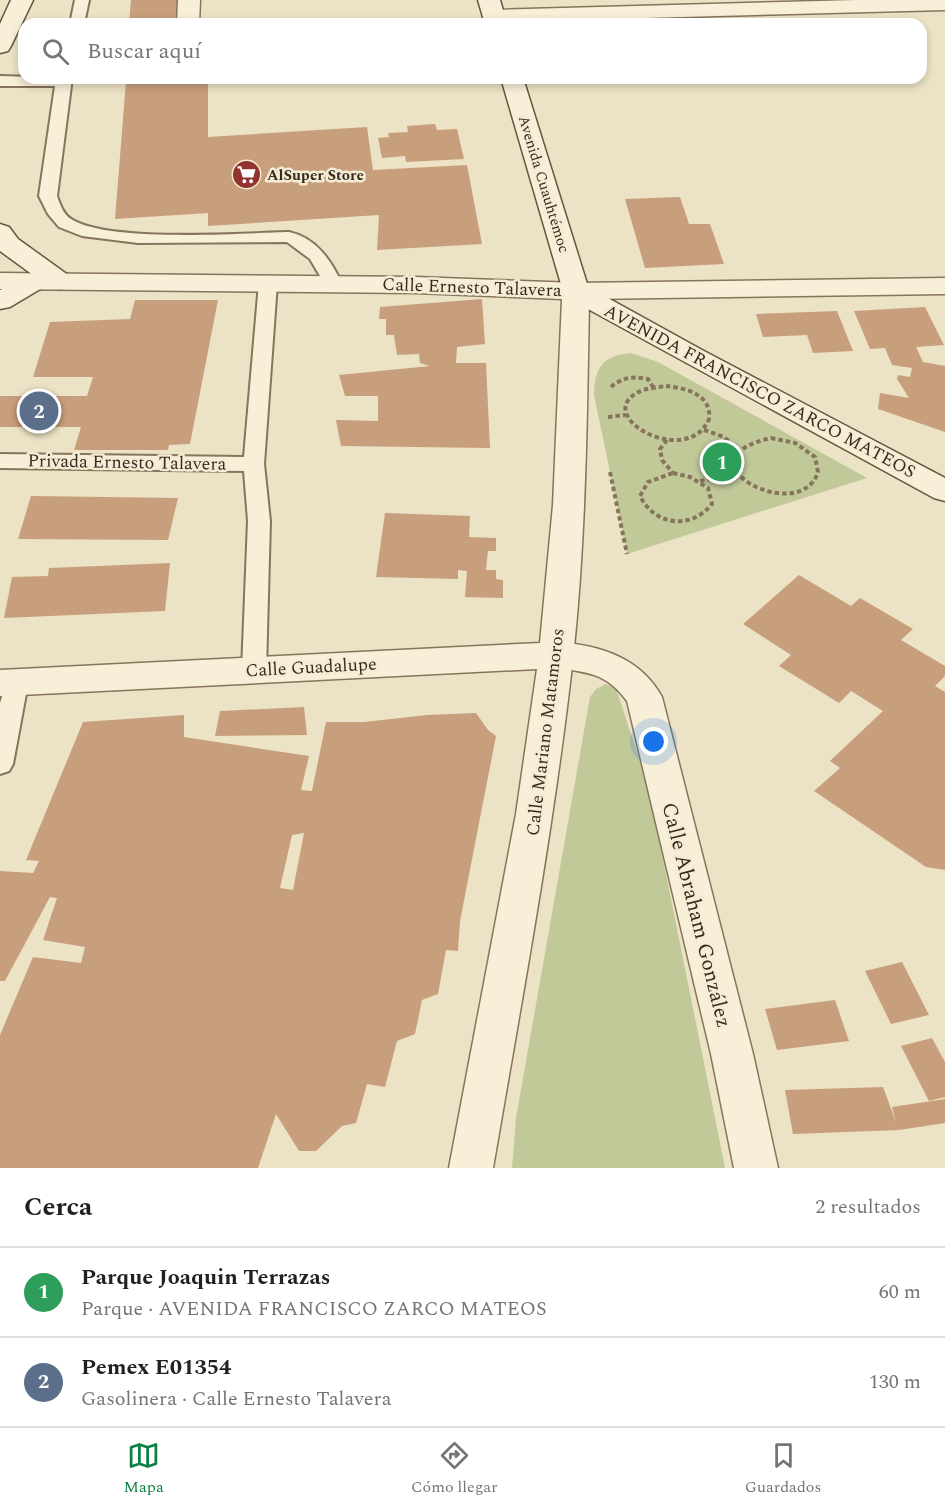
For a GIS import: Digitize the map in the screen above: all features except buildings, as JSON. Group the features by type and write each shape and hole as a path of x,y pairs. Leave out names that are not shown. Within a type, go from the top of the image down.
{"street":[{"path":"0,46 22,0"},
{"path":"188,18 189,0"},
{"path":"493,13 945,4"},
{"name":"Avenida Cuauhtémoc","path":"514,84 576,291"},
{"path":"0,232 9,245 47,282 0,301"},
{"name":"Calle Ernesto Talavera","path":"0,281 333,284 576,291 945,286"},
{"name":"AVENIDA FRANCISCO ZARCO MATEOS","path":"576,291 692,356 945,491"},
{"name":"Calle Mariano Matamoros","path":"471,1168 536,814 556,655 569,505 576,291"},
{"name":"Calle Guadalupe","path":"8,683 556,655 582,656 620,671"},
{"name":"Calle Abraham González","path":"620,671 634,682 644,698 732,1054 756,1168"}],"lane":[{"path":"78,18 82,0"},
{"path":"0,81 18,81"},
{"path":"63,84 48,196 54,211 66,224 89,233 120,238 289,237 313,249 327,268 333,284"},
{"path":"254,670 259,521 254,464 268,283"},
{"name":"Privada Ernesto Talavera","path":"0,461 254,464"},
{"path":"0,764 8,683"}],"path":[{"path":"607,390 622,378 634,376 648,379 653,387"},
{"path":"653,387 680,388 702,398 708,405 711,414 704,430 682,439 667,440 639,432 630,424 625,415 625,405 631,397 653,387"},
{"path":"704,430 724,437 738,450"},
{"path":"758,439 784,439 808,450 816,458 819,467 818,476 812,484 802,490 774,494 747,484 738,476 734,467 734,458 738,450 758,439"},
{"path":"667,440 660,449 662,460 673,473"},
{"path":"608,464 627,554"},
{"path":"700,481 712,496 712,504 708,511 690,521 668,520 648,511 640,496 648,482 656,477 673,473 700,481 721,477 734,467"}],"green space":[{"path":"631,353 658,362 867,478 627,554 594,395 596,377 602,365 613,357"},
{"path":"606,684 616,688 649,789 725,1168 512,1168 516,1118 590,697 596,689"}],"place":[{"name":"AlSuper Store","path":"246,175"},
{"name":"Pemex E01354","path":"39,411"},
{"name":"Parque Joaquin Terrazas","path":"722,462"}]}
